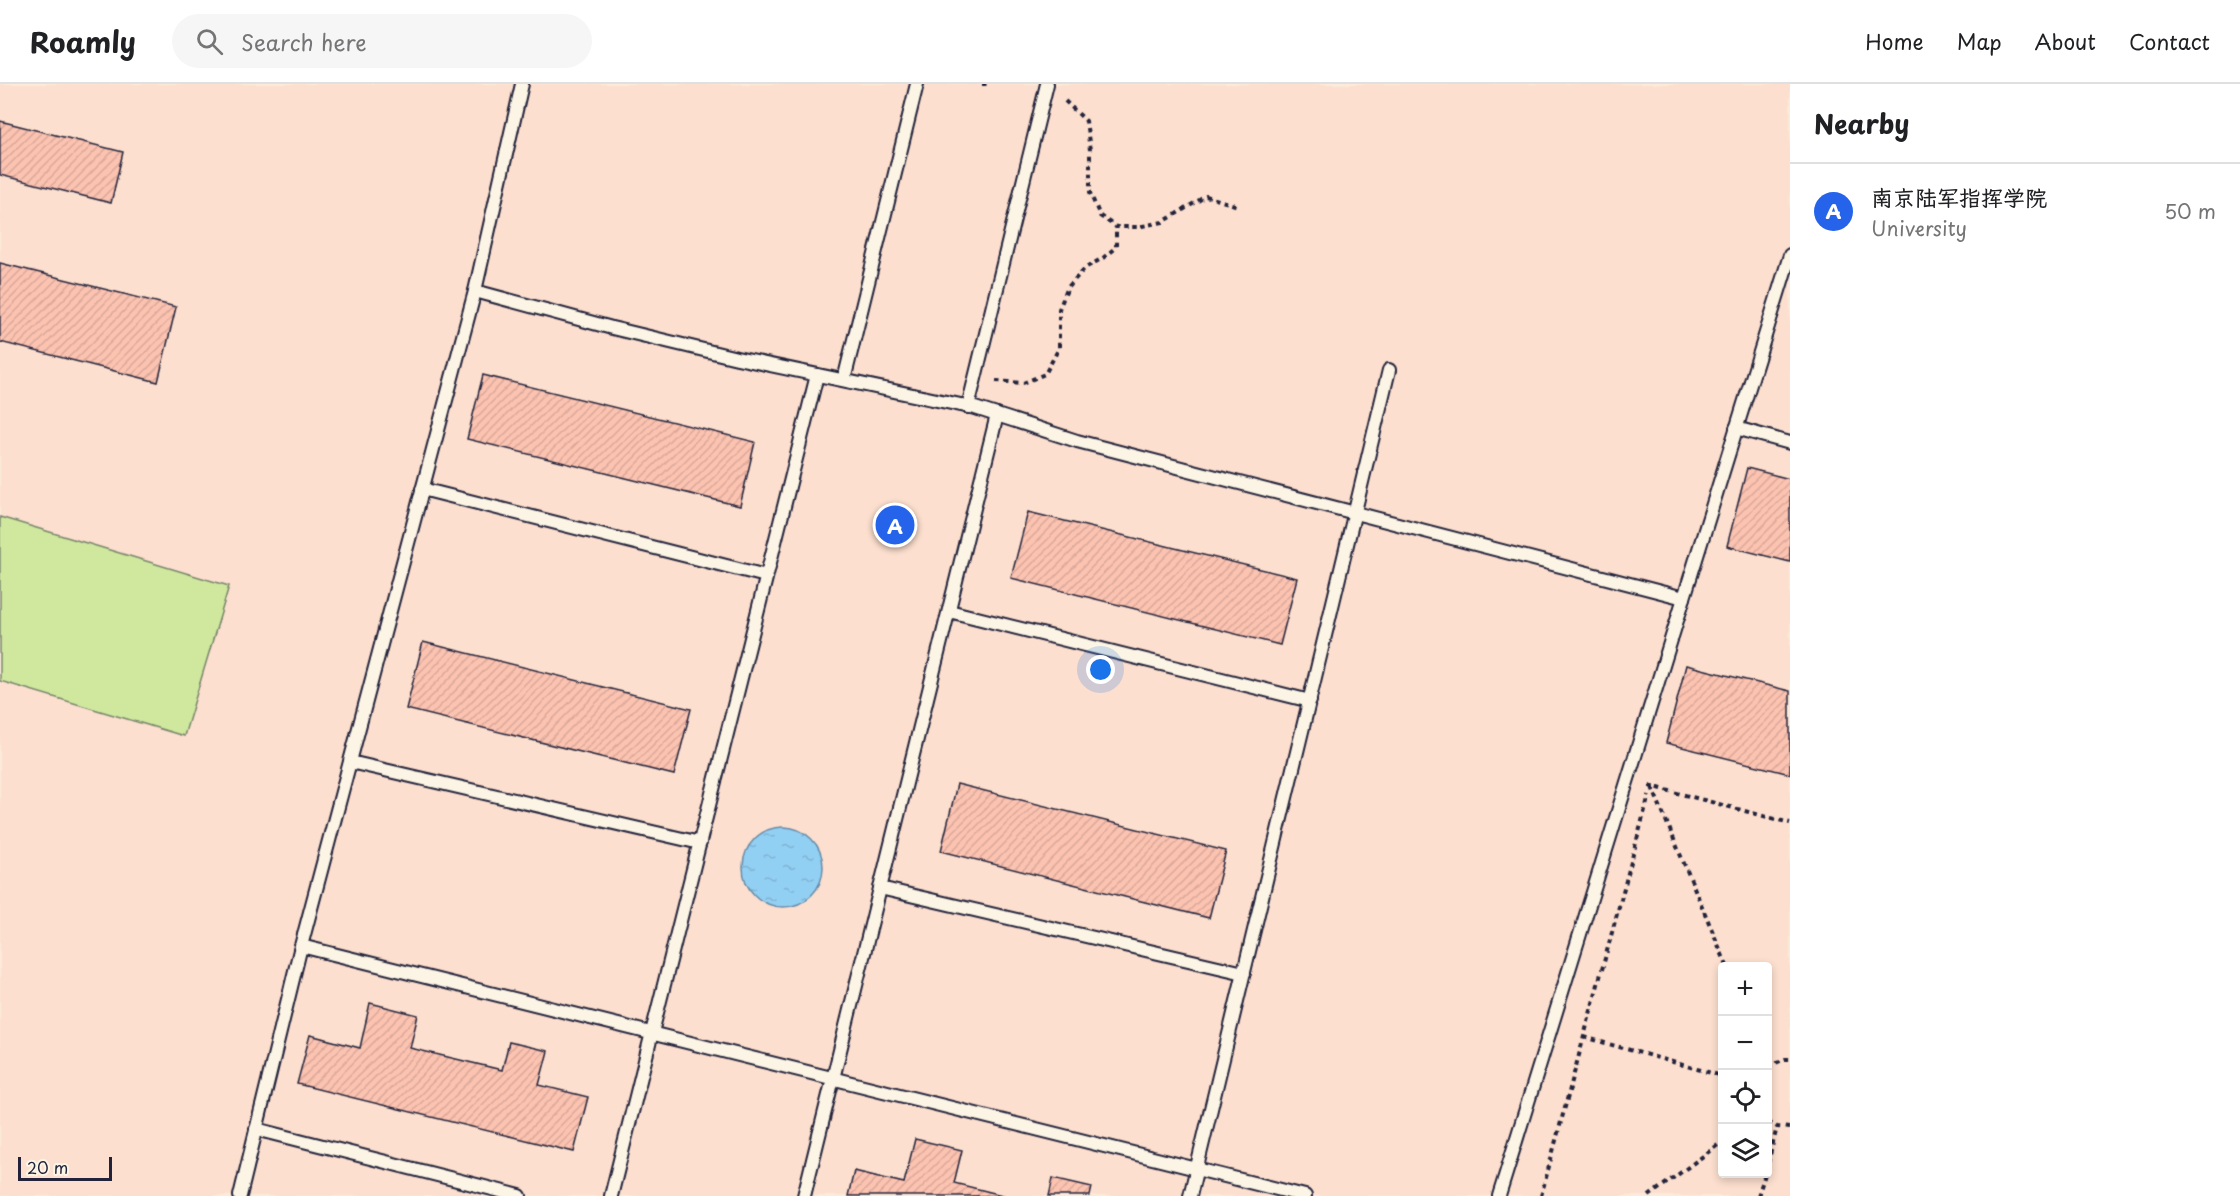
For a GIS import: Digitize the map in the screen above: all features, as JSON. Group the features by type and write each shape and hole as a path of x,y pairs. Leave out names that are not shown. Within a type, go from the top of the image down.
{"lane":[{"path":"240,1196 301,946 475,291 522,84"},
{"path":"844,380 917,84"},
{"path":"968,407 1047,84"},
{"path":"1499,1196 1790,255"},
{"path":"475,291 612,328 968,407 1077,441 1684,598"},
{"path":"1190,1196 1389,370"},
{"path":"611,1196 817,375"},
{"path":"804,1196 997,415"},
{"path":"1736,428 1790,442"},
{"path":"422,489 766,576"},
{"path":"949,611 1310,701"},
{"path":"350,762 700,843"},
{"path":"880,888 1244,973"},
{"path":"301,946 1305,1196"},
{"path":"256,1129 520,1196"}],"path":[{"path":"982,84 987,84"},
{"path":"1061,97 1086,121 1090,150 1090,193 1100,216 1116,226 1137,227 1163,222 1206,196 1238,206"},
{"path":"976,376 1001,382 1023,383 1045,374 1059,348 1059,309 1068,287 1084,268 1103,258 1116,246 1116,226"},
{"path":"1651,786 1790,823"},
{"path":"1651,786 1725,962"},
{"path":"1541,1196 1651,786"},
{"path":"1584,1037 1718,1075"},
{"path":"1772,1064 1790,1059"},
{"path":"1771,1124 1790,1128"},
{"path":"1772,1145 1777,1127"},
{"path":"1650,1196 1718,1145"},
{"path":"1758,1196 1763,1178"}],"shaded area":[{"path":"0,84 1790,84 1790,1196 0,1196"}],"green space":[{"path":"0,517 229,586 184,736 0,681"}],"water":[{"path":"783,827 798,830 811,839 820,852 823,867 820,882 811,895 798,904 783,907 768,904 755,895 746,882 743,867 746,852 755,839 768,830"}],"building":[{"path":"0,121 123,152 111,203 0,175"},
{"path":"0,263 176,307 158,382 0,342"},
{"path":"483,375 755,442 740,506 467,439"},
{"path":"1747,468 1790,479 1790,562 1727,546"},
{"path":"1028,512 1297,578 1280,645 1011,578"},
{"path":"423,642 691,709 674,775 406,709"},
{"path":"1686,665 1790,691 1790,774 1666,743"},
{"path":"957,784 1226,851 1209,918 941,851"},
{"path":"370,1003 418,1015 410,1048 502,1070 509,1042 548,1051 539,1085 588,1097 574,1152 297,1084 310,1035 360,1048"},
{"path":"915,1139 962,1150 954,1183 1006,1196 848,1196 854,1171 904,1183"},
{"path":"1053,1178 1092,1187 1090,1196 1049,1196"}],"place":[{"name":"南京陆军指挥学院","path":"895,525"}]}
